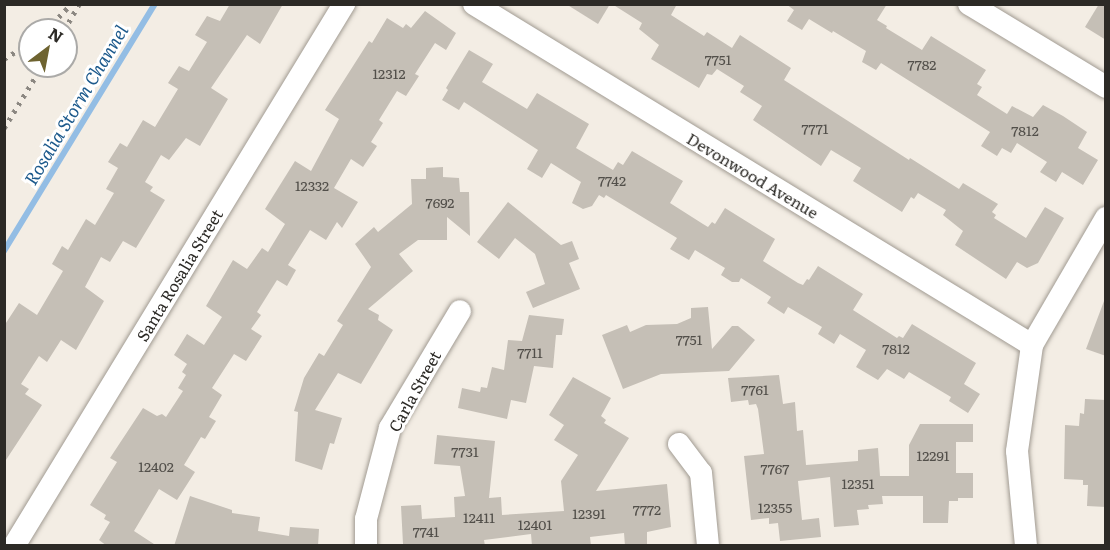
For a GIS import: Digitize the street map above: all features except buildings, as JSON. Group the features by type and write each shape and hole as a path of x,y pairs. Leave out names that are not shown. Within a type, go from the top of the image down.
{"street":[{"name":"Santa Rosalia Street","path":"24,542 344,4"},
{"name":"Devonwood Avenue","path":"474,4 1032,345"},
{"path":"969,4 1106,87"},
{"path":"1026,546 1017,451 1032,345 1106,218"},
{"name":"Carla Street","path":"366,546 366,519 390,428 459,311"},
{"path":"679,444 700,473 708,546"}],"waterway":[{"name":"Rosalia Storm Channel","path":"4,251 155,4"}],"railway":[{"path":"58,18 71,4"},
{"path":"71,18 79,4"},
{"path":"4,59 18,50"},
{"path":"4,128 35,78"}]}
